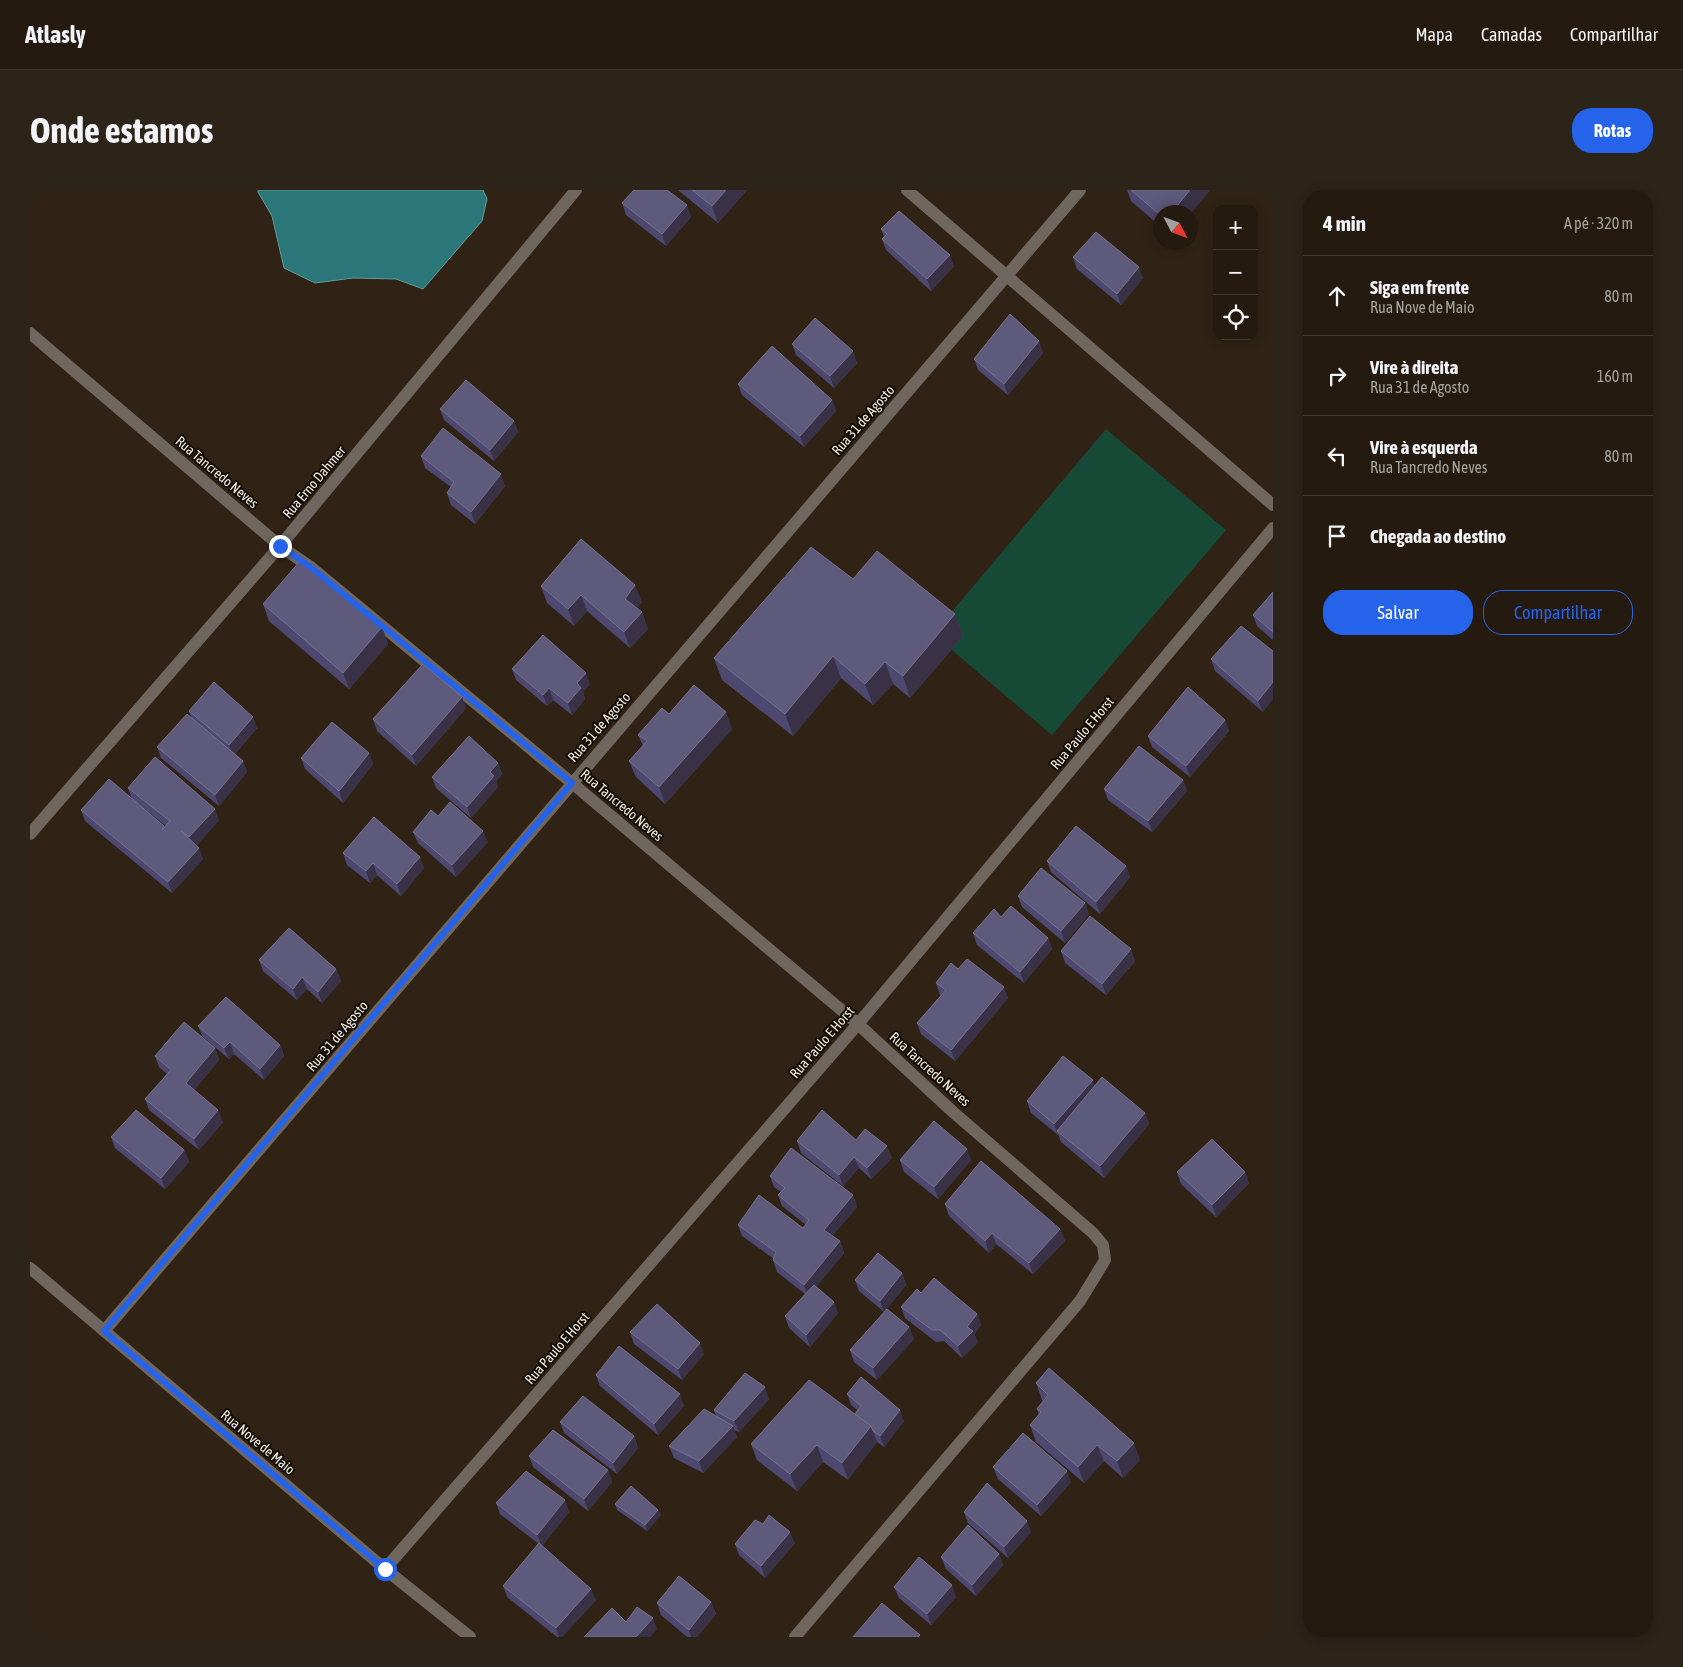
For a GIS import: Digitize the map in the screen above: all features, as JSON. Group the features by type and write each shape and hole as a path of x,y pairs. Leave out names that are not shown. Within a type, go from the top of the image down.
{"street":[{"name":"Rua Erno Dahmer","path":"30,834 280,546 576,190"},
{"path":"907,190 1273,505"},
{"name":"Rua 31 de Agosto","path":"104,1331 1080,190"},
{"name":"Rua Tancredo Neves","path":"30,333 280,546 312,568 572,783 858,1024 953,1112 1094,1233 1103,1245 1105,1260 1080,1301 795,1637"},
{"name":"Rua Paulo E Horst","path":"385,1569 858,1024 1273,528"},
{"name":"Rua Nove de Maio","path":"30,1268 385,1569 470,1637"}],"green space":[{"path":"1106,429 1226,530 1052,735 933,634"}],"water":[{"path":"258,190 483,190 487,199 482,221 423,289 396,279 353,278 315,283 284,268 272,216"}],"building":[{"path":"634,190 667,190 687,205 662,234 622,203"},
{"path":"692,190 726,190 712,206"},
{"path":"1131,190 1190,190 1178,205 1153,205 1153,209"},
{"path":"899,211 950,255 927,279 882,239 887,234 881,229"},
{"path":"1096,232 1139,267 1117,294 1073,257"},
{"path":"1010,314 1039,341 1004,384 974,359"},
{"path":"815,318 853,351 830,376 792,344"},
{"path":"772,346 832,400 800,436 738,384"},
{"path":"466,380 514,421 490,450 440,409"},
{"path":"443,428 501,474 471,512 447,493 454,482 421,456"},
{"path":"581,539 635,585 625,599 642,612 624,632 581,595 568,609 541,586"},
{"path":"811,547 853,579 877,551 955,614 903,676 885,662 865,684 833,656 785,714 714,658"},
{"path":"301,560 382,627 343,673 263,604"},
{"path":"1273,592 1273,632 1253,615"},
{"path":"1241,626 1273,651 1273,682 1258,701 1211,659"},
{"path":"543,635 586,673 577,683 581,688 568,703 549,688 543,695 512,669"},
{"path":"423,664 462,697 412,755 373,719"},
{"path":"214,682 253,717 229,745 189,711"},
{"path":"694,685 726,712 659,787 629,761 647,741 638,735 662,708 669,714"},
{"path":"1188,687 1225,720 1186,766 1148,736"},
{"path":"187,714 243,761 215,795 157,747"},
{"path":"332,722 369,753 339,791 301,758"},
{"path":"469,736 498,763 490,772 494,776 467,807 432,777"},
{"path":"1139,746 1183,780 1148,821 1104,789"},
{"path":"155,757 215,809 189,837 181,831 199,848 168,882 81,810 109,779 164,826 162,830 170,821 128,788"},
{"path":"450,802 483,831 452,865 413,832 431,810 438,816"},
{"path":"374,817 420,857 397,884 373,863 366,871 343,853"},
{"path":"1076,826 1126,866 1096,902 1047,861"},
{"path":"1041,868 1085,903 1061,931 1018,896"},
{"path":"1011,906 1048,938 1020,972 973,933 994,909 1001,917"},
{"path":"1090,916 1131,949 1102,984 1061,951"},
{"path":"289,928 336,969 318,992 302,977 293,989 259,960"},
{"path":"967,959 1004,987 951,1050 917,1023 946,990 936,983 951,963 958,969"},
{"path":"226,997 280,1045 260,1069 230,1042 224,1048 198,1026"},
{"path":"184,1022 215,1048 186,1083 218,1110 194,1139 145,1099 171,1070 155,1056"},
{"path":"1063,1056 1093,1080 1054,1124 1027,1101"},
{"path":"1102,1077 1145,1113 1100,1166 1057,1131"},
{"path":"136,1110 184,1150 161,1178 111,1137"},
{"path":"822,1110 856,1140 865,1129 887,1146 867,1168 854,1157 839,1175 797,1141"},
{"path":"934,1121 967,1149 934,1187 900,1160"},
{"path":"1212,1139 1245,1172 1212,1205 1177,1172"},
{"path":"791,1148 853,1195 824,1230 840,1241 804,1285 773,1260 776,1252 738,1225 759,1195 803,1228 809,1220 778,1195 785,1188 770,1176"},
{"path":"981,1161 1060,1229 1029,1263 992,1233 985,1241 945,1204"},
{"path":"878,1253 902,1273 880,1301 855,1280"},
{"path":"934,1278 977,1314 967,1327 973,1331 958,1346 940,1330 932,1330 901,1307 917,1289 921,1293"},
{"path":"814,1285 834,1302 806,1335 785,1316"},
{"path":"657,1304 700,1343 678,1369 630,1332"},
{"path":"887,1309 909,1327 873,1368 850,1350"},
{"path":"619,1346 680,1394 654,1424 596,1375"},
{"path":"1049,1368 1134,1443 1117,1461 1097,1445 1078,1467 1030,1425 1041,1412 1037,1409 1048,1395 1036,1383"},
{"path":"745,1373 765,1387 734,1421 714,1410"},
{"path":"861,1377 900,1410 880,1436 873,1431 871,1426 855,1414 861,1406 847,1394"},
{"path":"809,1380 871,1426 842,1463 817,1445 790,1474 751,1444"},
{"path":"583,1396 634,1436 613,1463 560,1422"},
{"path":"704,1409 733,1426 699,1461 669,1446"},
{"path":"553,1430 608,1470 584,1499 529,1456"},
{"path":"1023,1433 1067,1471 1037,1505 993,1467"},
{"path":"526,1471 565,1500 537,1535 496,1503"},
{"path":"987,1483 1027,1521 1004,1547 964,1512"},
{"path":"631,1486 658,1510 645,1525 615,1504"},
{"path":"769,1515 790,1532 761,1566 735,1544 755,1520 763,1524"},
{"path":"968,1525 999,1554 972,1585 941,1557"},
{"path":"539,1543 591,1589 556,1628 503,1586"},
{"path":"919,1557 952,1585 927,1614 894,1587"},
{"path":"679,1576 711,1602 689,1630 657,1603"},
{"path":"882,1603 920,1635 918,1637 853,1637"},
{"path":"637,1607 653,1618 636,1637 584,1637 612,1608 626,1622"}],"route":[{"path":"280,546 312,568 572,783 104,1331 385,1569"}]}
